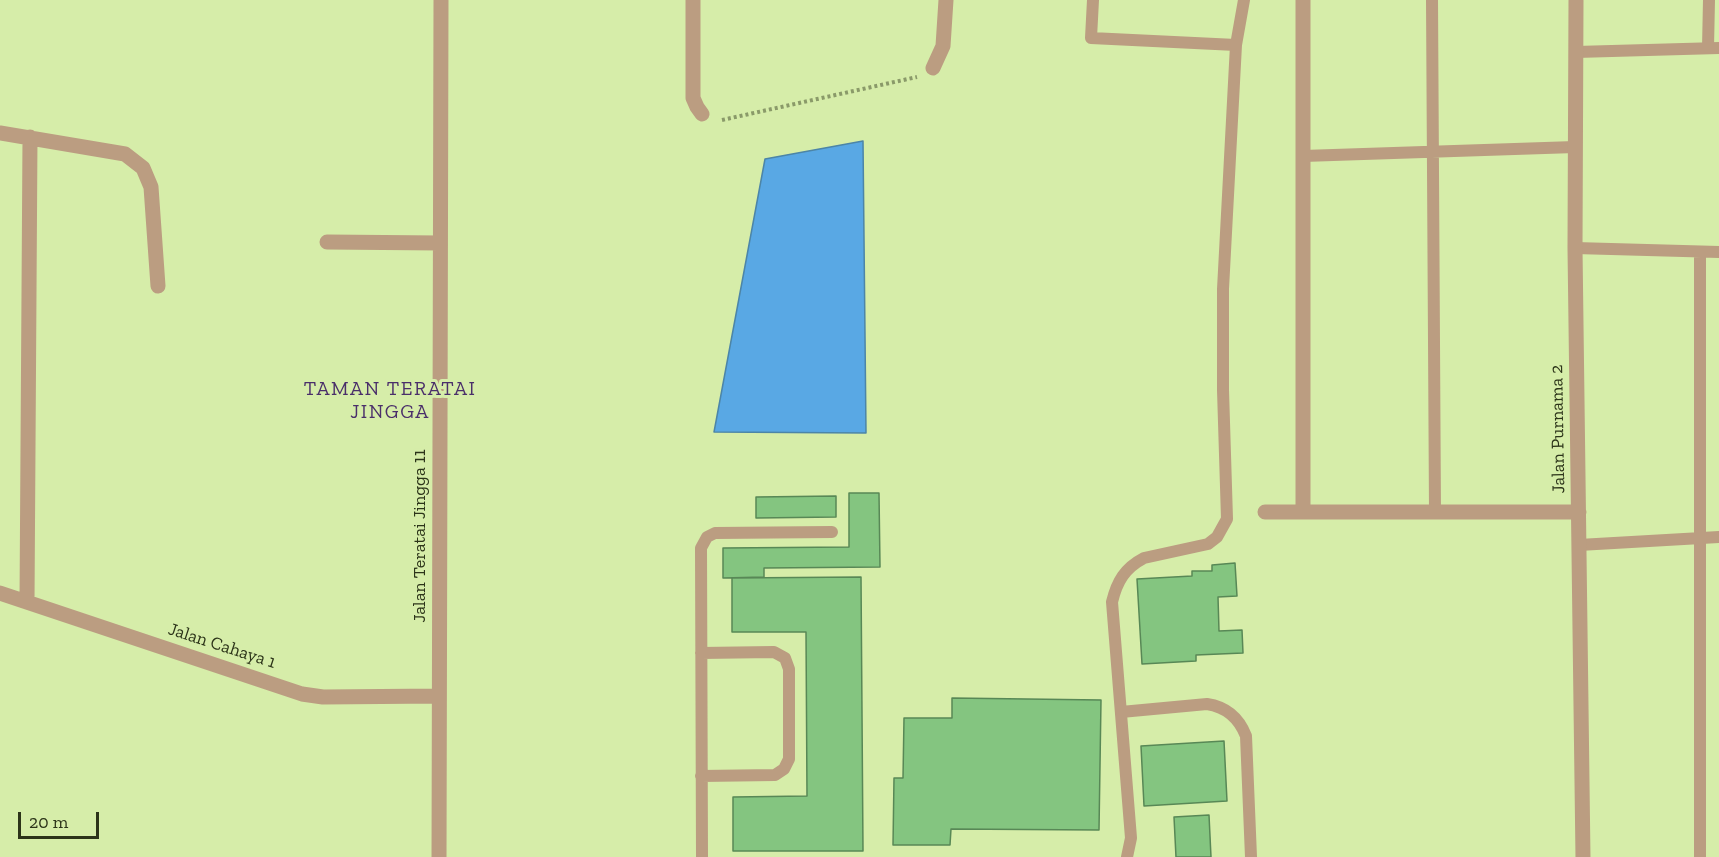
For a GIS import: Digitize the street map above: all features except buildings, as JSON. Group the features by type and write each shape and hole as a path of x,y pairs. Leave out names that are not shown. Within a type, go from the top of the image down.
{"street":[{"name":"Jalan Teratai Jingga 11","path":"439,857 441,0"},
{"path":"693,0 693,98 702,114"},
{"path":"933,68 944,45 946,0"},
{"path":"1303,0 1304,512"},
{"name":"Jalan Purnama 2","path":"1576,0 1575,248 1583,857"},
{"path":"0,133 125,154 143,168 151,187 158,286"},
{"path":"27,602 30,137"},
{"path":"327,242 440,243"},
{"path":"1265,512 1579,512"},
{"name":"Jalan Cahaya 1","path":"0,593 313,696 439,696"}],"lane":[{"path":"1093,0 1091,38 1236,45"},
{"path":"1127,857 1131,838 1113,602 1115,589 1121,576 1135,562 1208,544 1217,537 1227,519 1223,289 1236,45 1244,0"},
{"path":"1432,0 1435,512"},
{"path":"1576,52 1713,48 1709,0"},
{"path":"1303,156 1575,147"},
{"path":"1575,248 1719,252"},
{"path":"1700,252 1700,857"},
{"path":"702,857 701,548 707,537 715,533 832,532"},
{"path":"1579,545 1719,537"},
{"path":"701,653 774,652 781,654 788,663 789,714 789,759 780,773 775,775 701,776"},
{"path":"1121,712 1207,704 1216,705 1233,715 1241,724 1246,736 1251,857"}],"path":[{"path":"702,114 722,120 915,78 926,74 933,68"}],"water":[{"path":"863,141 866,433 714,432 765,159"}],"district":[{"name":"TAMAN TERATAI JINGGA","path":"390,400"}]}
